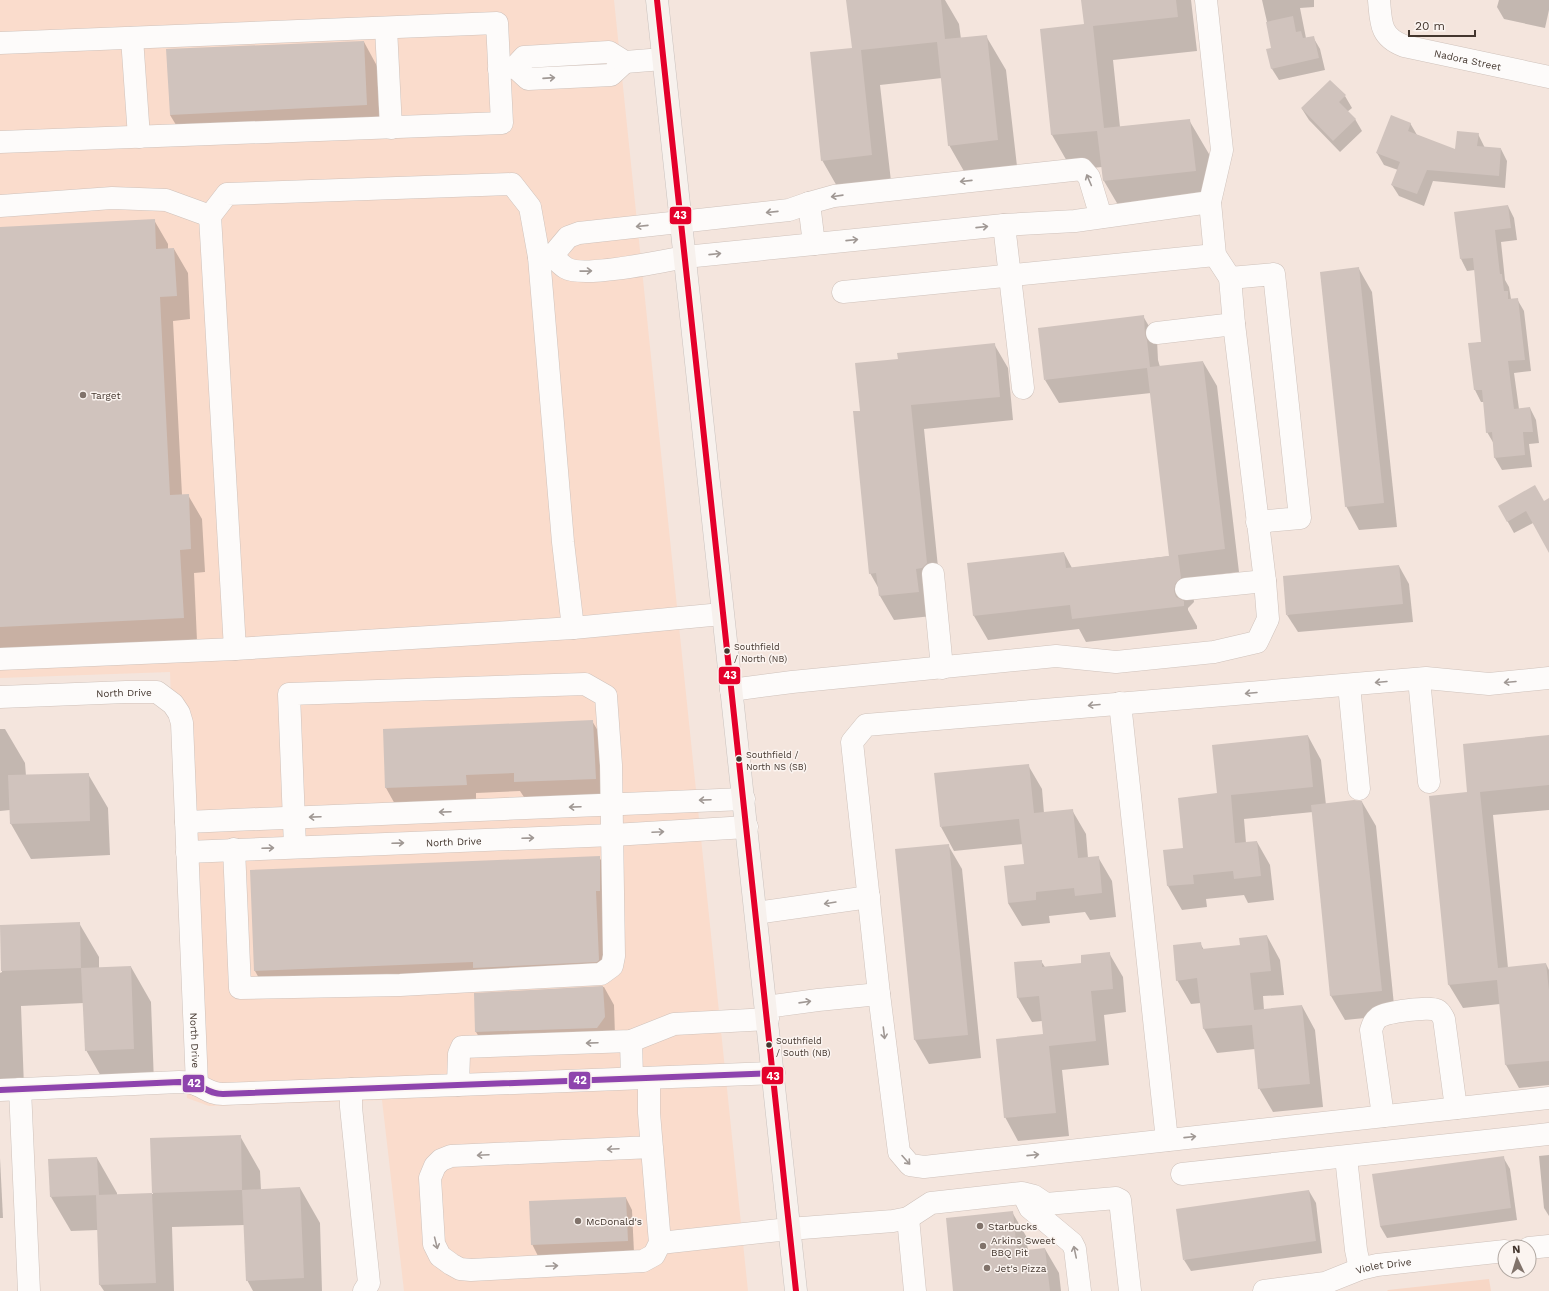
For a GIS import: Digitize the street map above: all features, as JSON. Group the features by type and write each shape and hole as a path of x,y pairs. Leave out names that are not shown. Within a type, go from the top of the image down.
{"main road":[{"path":"657,0 722,614 774,1073 796,1291"}],"street":[{"path":"731,690 792,682 1056,656 1116,662 1214,652 1257,642 1268,619 1265,581 1234,324 1230,278 1215,254 1210,202 1222,150 1206,0"},
{"name":"Nadora Street","path":"1379,0 1383,28 1388,37 1395,43 1549,76"},
{"path":"0,43 497,23 507,68 502,123 0,142"},
{"path":"386,28 391,128"},
{"path":"132,38 139,137"},
{"path":"507,68 524,57 609,52 625,62 663,58"},
{"path":"546,256 568,237 579,233 789,210 834,196 1082,169 1089,177 1101,217"},
{"path":"236,649 210,216 227,194 512,184 530,207 546,256 563,542 573,628"},
{"path":"0,206 112,198 166,200 210,216"},
{"path":"546,256 567,269 583,271 633,266 685,257 1004,225 1075,221 1210,202"},
{"path":"809,203 814,244"},
{"path":"1004,225 1023,388"},
{"path":"843,292 1215,254"},
{"path":"1230,278 1274,274 1300,518 1257,522"},
{"path":"1157,333 1234,324"},
{"path":"933,574 942,668"},
{"path":"1186,589 1265,581"},
{"path":"0,659 236,649 573,628 722,614"},
{"path":"1549,678 1489,684 1419,679 866,725 852,742 879,994 900,1152 910,1165 924,1167 1549,1098"},
{"path":"1419,679 1429,782"},
{"path":"234,849 240,988 400,985 601,974 612,966 614,956 611,765 606,696 585,684 289,694 295,847"},
{"path":"1349,685 1359,789"},
{"name":"North Drive","path":"0,697 143,691 157,692 173,704 179,714 182,724 197,1085"},
{"path":"1120,703 1167,1140"},
{"path":"186,822 744,799"},
{"name":"North Drive","path":"187,852 613,835 747,827"},
{"path":"756,913 869,897"},
{"path":"458,1085 459,1054 462,1047 631,1041 674,1024 767,1013 818,1000 879,994"},
{"path":"1383,1116 1371,1030 1373,1023 1386,1014 1431,1008 1441,1013 1444,1020 1456,1108"},
{"path":"631,1041 649,1113 652,1147 660,1243 654,1255 643,1261 471,1270 460,1269 451,1264 440,1256 434,1244 430,1178 435,1166 440,1160 451,1156 652,1147"},
{"path":"29,1291 10,1090 179,1082 197,1085 216,1094 774,1073"},
{"path":"351,1089 351,1107 369,1283 364,1291"},
{"path":"1182,1174 1549,1134"},
{"path":"1346,1157 1356,1250 1360,1269"},
{"path":"660,1243 893,1221 908,1218 930,1203 1022,1193 1034,1196 1046,1204 1116,1198 1120,1200 1130,1291"},
{"path":"1022,1193 1030,1208 1072,1242 1075,1249 1080,1291"},
{"path":"908,1218 915,1291"},
{"path":"1537,1247 1549,1246"},
{"name":"Violet Drive","path":"1264,1291 1325,1283 1360,1269 1396,1262 1497,1252"}],"shaded area":[{"path":"0,0 614,0 748,1291 404,1291 382,1100 209,1106 187,1098 170,672 0,678"},
{"path":"1489,1279 1491,1291 1387,1291 1388,1290"}],"building":[{"path":"846,0 941,0 945,39 987,35 998,140 948,146 937,42 861,50 872,155 821,161 810,52 852,48"},
{"path":"1081,0 1176,0 1178,17 1093,26 1104,128 1190,119 1196,171 1103,181 1097,131 1051,135 1040,29 1084,24"},
{"path":"1293,16 1296,32 1301,31 1303,38 1314,36 1319,58 1271,69 1266,49 1271,48 1266,22"},
{"path":"364,41 367,105 170,115 166,49"},
{"path":"1330,80 1346,95 1339,102 1356,119 1333,141 1301,108"},
{"path":"1391,115 1411,123 1408,131 1455,149 1457,131 1479,133 1477,146 1501,148 1499,176 1427,170 1417,194 1391,185 1400,162 1376,153"},
{"path":"1508,205 1511,228 1495,230 1500,274 1502,274 1504,291 1508,291 1508,299 1518,298 1525,360 1508,361 1514,409 1530,407 1533,432 1523,432 1525,455 1494,458 1492,432 1486,433 1482,390 1474,390 1468,343 1481,342 1473,258 1460,259 1454,212"},
{"name":"Target","path":"155,219 156,249 174,248 177,296 160,297 170,495 189,494 191,549 180,550 184,618 0,627 0,227"},
{"path":"1359,267 1384,503 1345,507 1320,272"},
{"path":"1144,315 1145,335 1147,340 1150,367 1203,361 1225,549 1178,555 1181,578 1175,584 1174,591 1176,597 1184,601 1184,606 1072,619 1070,605 973,616 967,563 1064,552 1066,568 1169,556 1147,368 1044,380 1038,328"},
{"path":"995,343 1000,397 911,405 927,563 922,568 916,569 919,592 879,596 876,573 869,574 853,411 860,411 855,363 898,359 897,353"},
{"path":"1535,485 1544,501 1549,498 1549,553 1526,511 1507,522 1498,506"},
{"path":"1399,565 1403,604 1286,615 1283,576"},
{"path":"593,720 596,779 514,782 514,773 466,775 467,785 385,788 383,729"},
{"path":"1308,735 1313,787 1231,795 1235,843 1257,841 1261,876 1234,879 1233,871 1193,875 1194,884 1167,886 1163,850 1183,848 1178,798 1217,793 1212,745"},
{"path":"1549,735 1549,785 1480,792 1498,968 1546,963 1549,990 1549,1061 1505,1065 1497,980 1448,985 1429,796 1467,792 1463,744"},
{"path":"1029,764 1034,813 1073,809 1078,858 1099,856 1102,893 1075,896 1074,888 1036,892 1036,900 1008,903 1004,866 1024,864 1019,819 940,827 934,773"},
{"path":"89,773 90,821 10,824 8,775"},
{"path":"1354,800 1362,801 1382,991 1330,996 1311,805"},
{"path":"949,844 968,1035 914,1040 895,849"},
{"path":"600,856 600,891 596,891 599,960 597,962 473,968 473,962 254,971 250,870"},
{"path":"80,922 81,968 1,971 0,925"},
{"path":"1267,935 1271,971 1250,973 1254,1010 1302,1005 1310,1084 1258,1089 1252,1025 1203,1029 1197,978 1176,981 1173,945 1201,942 1202,949 1240,945 1239,938"},
{"path":"1110,952 1113,989 1091,991 1096,1041 1049,1046 1056,1113 1004,1118 996,1039 1043,1034 1039,996 1017,998 1014,962 1042,960 1042,967 1081,963 1081,955"},
{"path":"131,966 134,1049 85,1051 81,968"},
{"path":"603,986 605,1017 597,1028 475,1032 474,993"},
{"path":"241,1135 242,1190 152,1193 150,1138"},
{"path":"1504,1156 1511,1208 1380,1226 1372,1174"},
{"path":"97,1157 99,1195 50,1197 48,1159"},
{"path":"300,1187 304,1278 246,1281 242,1190"},
{"path":"1309,1190 1316,1241 1183,1260 1176,1209"},
{"path":"152,1193 156,1283 99,1285 96,1195"},
{"name":"McDonald's","path":"626,1197 628,1241 531,1245 529,1201"},
{"path":"1013,1211 1017,1251 1045,1248 1050,1291 953,1291 946,1218"}],"transit line":[{"name":"43","path":"657,0 796,1291"},
{"name":"42","path":"0,1090 189,1082 211,1092 223,1094 774,1073"}],"place":[{"name":"Target","path":"83,395"},
{"name":"Southfield / North (NB)","path":"727,651"},
{"name":"Southfield / North NS (SB)","path":"739,759"},
{"name":"Southfield / South (NB)","path":"769,1045"},
{"name":"McDonald's","path":"578,1221"},
{"name":"Starbucks","path":"980,1226"},
{"name":"Arkins Sweet BBQ Pit","path":"983,1246"},
{"name":"Jet's Pizza","path":"987,1268"}]}
